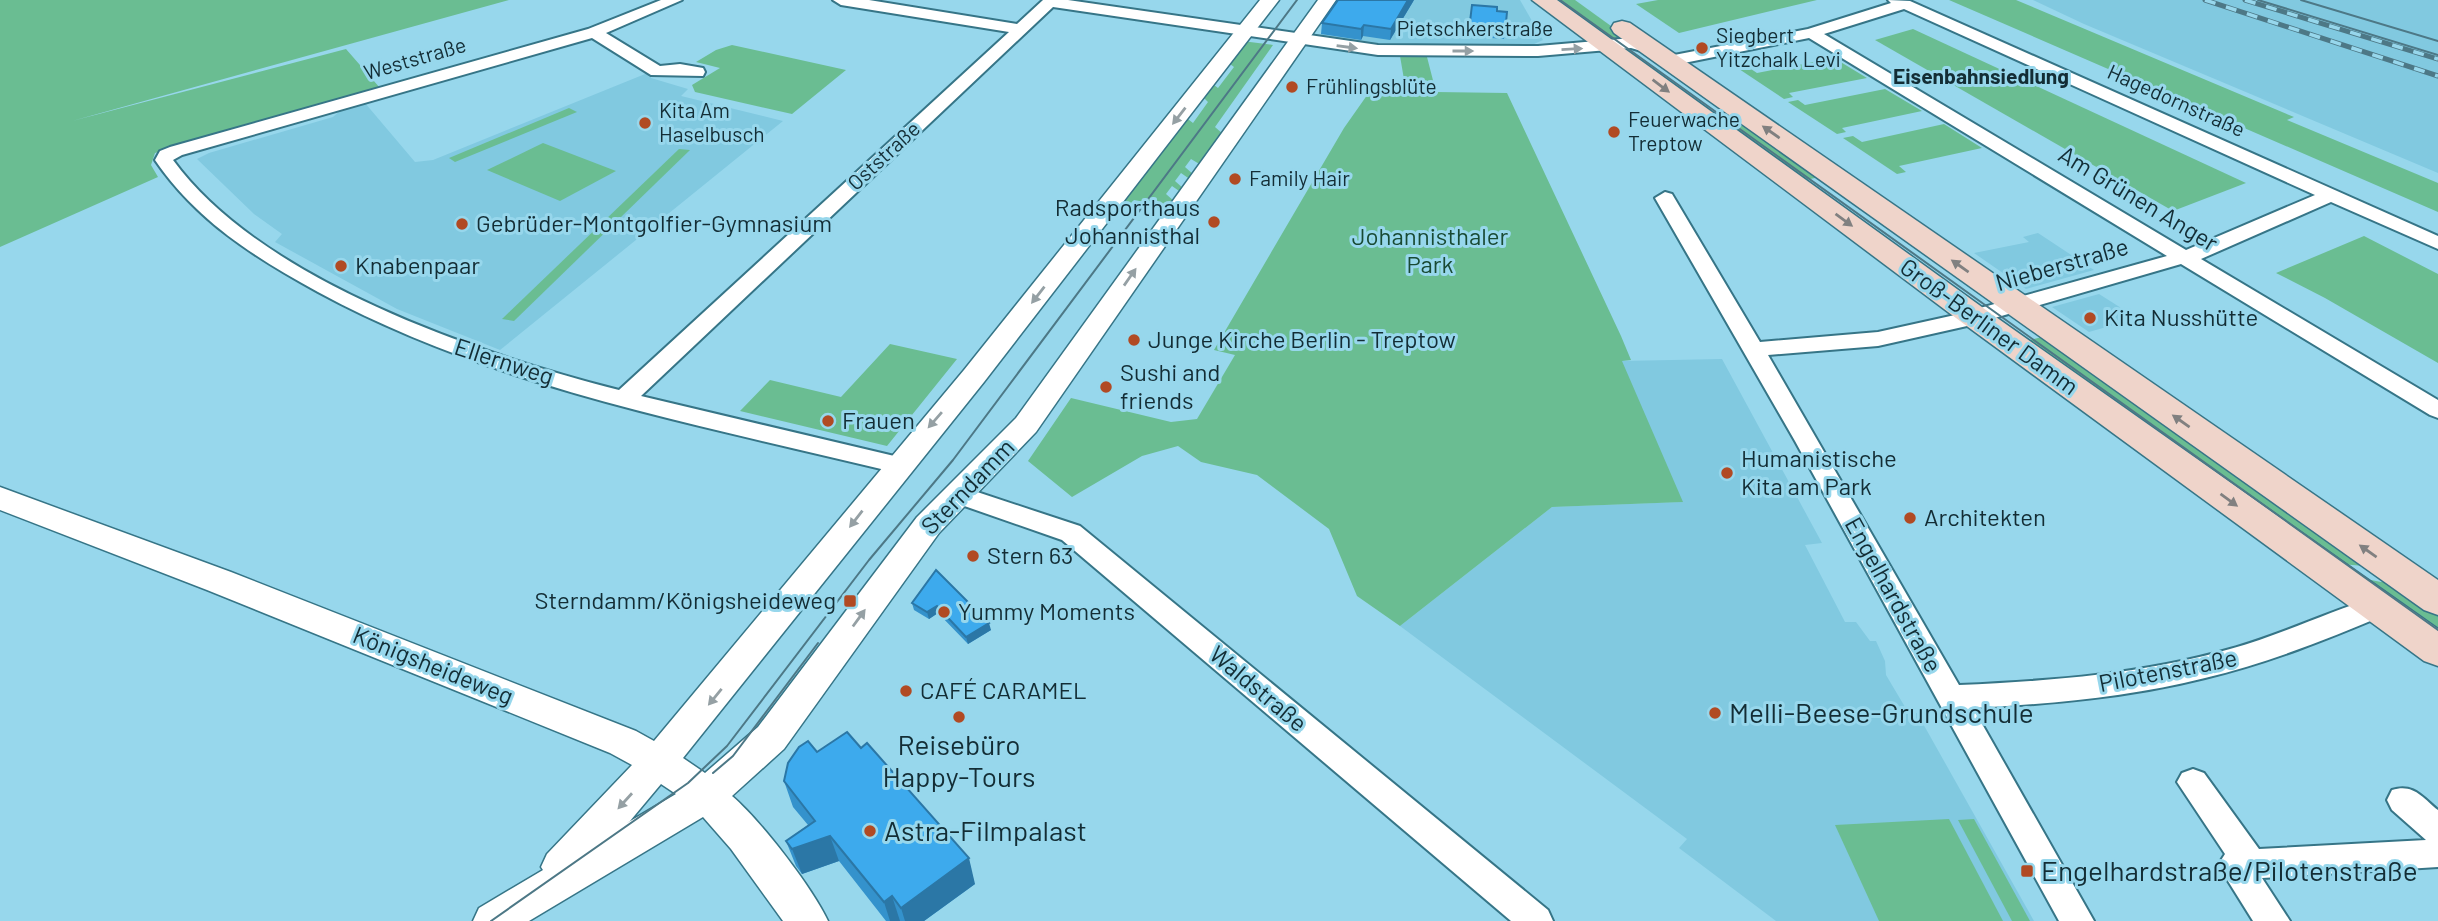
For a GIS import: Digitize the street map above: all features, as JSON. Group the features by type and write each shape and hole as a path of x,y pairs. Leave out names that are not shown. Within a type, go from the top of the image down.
{"main road":[{"name":"Groß-Berliner Damm","path":"1543,0 1975,317 2438,650"},
{"name":"Groß-Berliner Damm","path":"1602,14 2016,305 2433,591"}],"street":[{"name":"Weststraße","path":"166,155 594,32 674,0"},
{"path":"841,0 1020,29"},
{"name":"Sterndamm","path":"533,895 604,823 712,701 898,465 974,376 1270,0"},
{"name":"Sterndamm","path":"494,921 533,895 705,795 744,767 771,738 928,525 1026,425 1327,0"},
{"name":"Oststraße","path":"625,398 891,137 1051,1"},
{"name":"Pietschkerstraße","path":"1051,1 1378,50 1538,51 1632,43 1660,55 1811,33 1901,2"},
{"name":"Hagedornstraße","path":"1901,2 2438,243"},
{"path":"594,32 657,71 680,69 696,72"},
{"name":"Am Grünen Anger","path":"1811,33 2438,410"},
{"name":"Ellernweg","path":"166,155 164,160 190,193 226,227 322,288 394,323 522,370 898,465"},
{"name":"Nieberstraße","path":"1753,349 1878,338 1975,317 2185,257 2332,195"},
{"name":"Engelhardstraße","path":"1665,198 2077,921"},
{"name":"Waldstraße","path":"960,495 1002,510 1037,518 1071,533 1536,921"},
{"name":"Königsheideweg","path":"0,498 616,738 658,761 705,795 737,826 807,921"},
{"name":"Pilotenstraße","path":"1951,698 2071,689 2181,673 2276,647 2377,607"},
{"path":"2193,782 2250,864"},
{"path":"2403,800 2438,830"},
{"path":"2273,921 2234,865 2434,854 2438,850"}],"shaded area":[{"path":"1345,0 1520,0 1543,40 1532,45 1373,45 1319,37"},
{"path":"2033,0 2438,0 2438,173 2084,24"},
{"name":"Gebrüder-Montgolfier-Gymnasium","path":"650,72 651,78 688,89 681,96 783,121 500,350 397,309 275,242 282,234 254,214 197,159 209,153 333,117 342,109 365,103 415,162 433,160"},
{"path":"2038,233 2094,270 2026,289 1974,253 2029,242 2023,237"},
{"path":"2099,294 2137,318 2089,332 2052,307"},
{"name":"Melli-Beese-Grundschule","path":"1722,359 1822,543 1805,545 1845,622 1856,622 1870,641 1876,641 1885,661 1886,675 1908,712 1917,713 2034,921 1776,921 1679,848 1687,839 1400,626 1552,507 1682,502 1621,361"}],"green space":[{"path":"0,0 509,0 72,121 346,49 380,88 155,153 151,165 158,177 0,247"},
{"path":"1550,0 1575,0 1629,39 1606,40"},
{"path":"1658,0 1817,0 1679,33 1636,4"},
{"path":"1949,0 2016,0 2294,117 2287,120 2438,183 2438,212"},
{"path":"1913,29 2246,183 2173,211 1875,40"},
{"path":"1242,41 1273,45 1215,127 1223,134 1201,165 1191,159 1185,167 1194,175 1191,180 1181,173 1175,181 1184,189 1182,193 1172,186 1166,194 1175,202 1171,207 1134,200 1130,204 1117,202 1184,116 1193,123 1208,102 1201,95 1210,82 1218,88 1234,67 1226,61"},
{"path":"732,45 846,70 792,114 695,92 692,85 720,68 696,62 716,50"},
{"name":"Johannisthaler Park","path":"1400,56 1427,57 1436,92 1507,93 1621,336 1631,360 1622,361 1683,502 1552,507 1400,626 1357,596 1329,529 1257,475 1201,462 1178,446 1142,456 1072,497 1028,461 1071,398 1171,422 1197,419 1235,355 1214,350 1344,128 1370,91 1406,91"},
{"path":"1834,58 1867,78 1789,93 1793,97 1784,99 1739,69 1748,67 1757,73"},
{"path":"1885,89 1922,111 1842,128 1846,132 1837,134 1788,102 1798,100 1805,105"},
{"path":"569,108 577,112 455,162 449,158"},
{"path":"1750,124 1825,176 1800,181 1728,129"},
{"path":"1944,124 1982,148 1899,166 1906,172 1897,174 1843,138 1853,136 1862,142"},
{"path":"543,143 616,171 560,201 487,170"},
{"path":"679,149 690,150 514,321 502,319"},
{"path":"2364,236 2438,274 2438,363 2276,273"},
{"path":"2050,335 2364,566 2341,564 2022,342"},
{"path":"890,344 957,359 887,446 740,411 770,380 841,397"},
{"path":"2361,578 2381,582 2394,578 2438,608 2438,641"},
{"path":"1949,819 2003,921 1879,921 1835,825"},
{"path":"1974,819 2030,921 2012,921 1958,820"}],"building":[{"path":"1338,0 1408,0 1391,29 1364,25 1361,29 1322,23"},
{"path":"1472,5 1497,7 1497,11 1507,12 1505,33 1469,30"},
{"name":"Yummy Moments","path":"936,570 989,623 966,637 937,606 927,612 912,603"},
{"name":"Astra-Filmpalast","path":"847,732 861,748 867,743 969,858 901,908 892,896 884,902 830,836 792,849 786,841 815,821 784,781 788,763 799,747 808,741 817,752"}],"tram line":[{"path":"491,921 688,783 727,746 869,560 953,460 1297,0"},
{"path":"1560,0 2438,630"},
{"path":"2258,0 2438,55"},
{"path":"2301,0 2438,41"},
{"path":"713,773 733,756 818,643"}],"railway":[{"path":"2205,0 2438,76"},
{"path":"2245,0 2438,59"}],"place":[{"name":"Siegbert Yitzchalk Levi","path":"1702,48"},
{"name":"Frühlingsblüte","path":"1292,87"},
{"name":"Kita Am Haselbusch","path":"645,123"},
{"name":"Feuerwache Treptow","path":"1614,132"},
{"name":"Family Hair","path":"1235,179"},
{"name":"Radsporthaus Johannisthal","path":"1214,222"},
{"name":"Gebrüder-Montgolfier-Gymnasium","path":"462,224"},
{"name":"Knabenpaar","path":"341,266"},
{"name":"Kita Nusshütte","path":"2090,318"},
{"name":"Junge Kirche Berlin - Treptow","path":"1134,340"},
{"name":"Sushi and friends","path":"1106,387"},
{"name":"Frauen","path":"828,421"},
{"name":"Humanistische Kita am Park","path":"1727,473"},
{"name":"Architekten","path":"1910,518"},
{"name":"Stern 63","path":"973,556"},
{"name":"Sterndamm/Königsheideweg","path":"850,601"},
{"name":"Yummy Moments","path":"944,612"},
{"name":"CAFÉ CARAMEL","path":"906,691"},
{"name":"Melli-Beese-Grundschule","path":"1715,713"},
{"name":"Reisebüro Happy-Tours","path":"959,717"},
{"name":"Astra-Filmpalast","path":"870,831"},
{"name":"Engelhardstraße/Pilotenstraße","path":"2027,871"}],"district":[{"name":"Eisenbahnsiedlung","path":"1981,77"}]}
